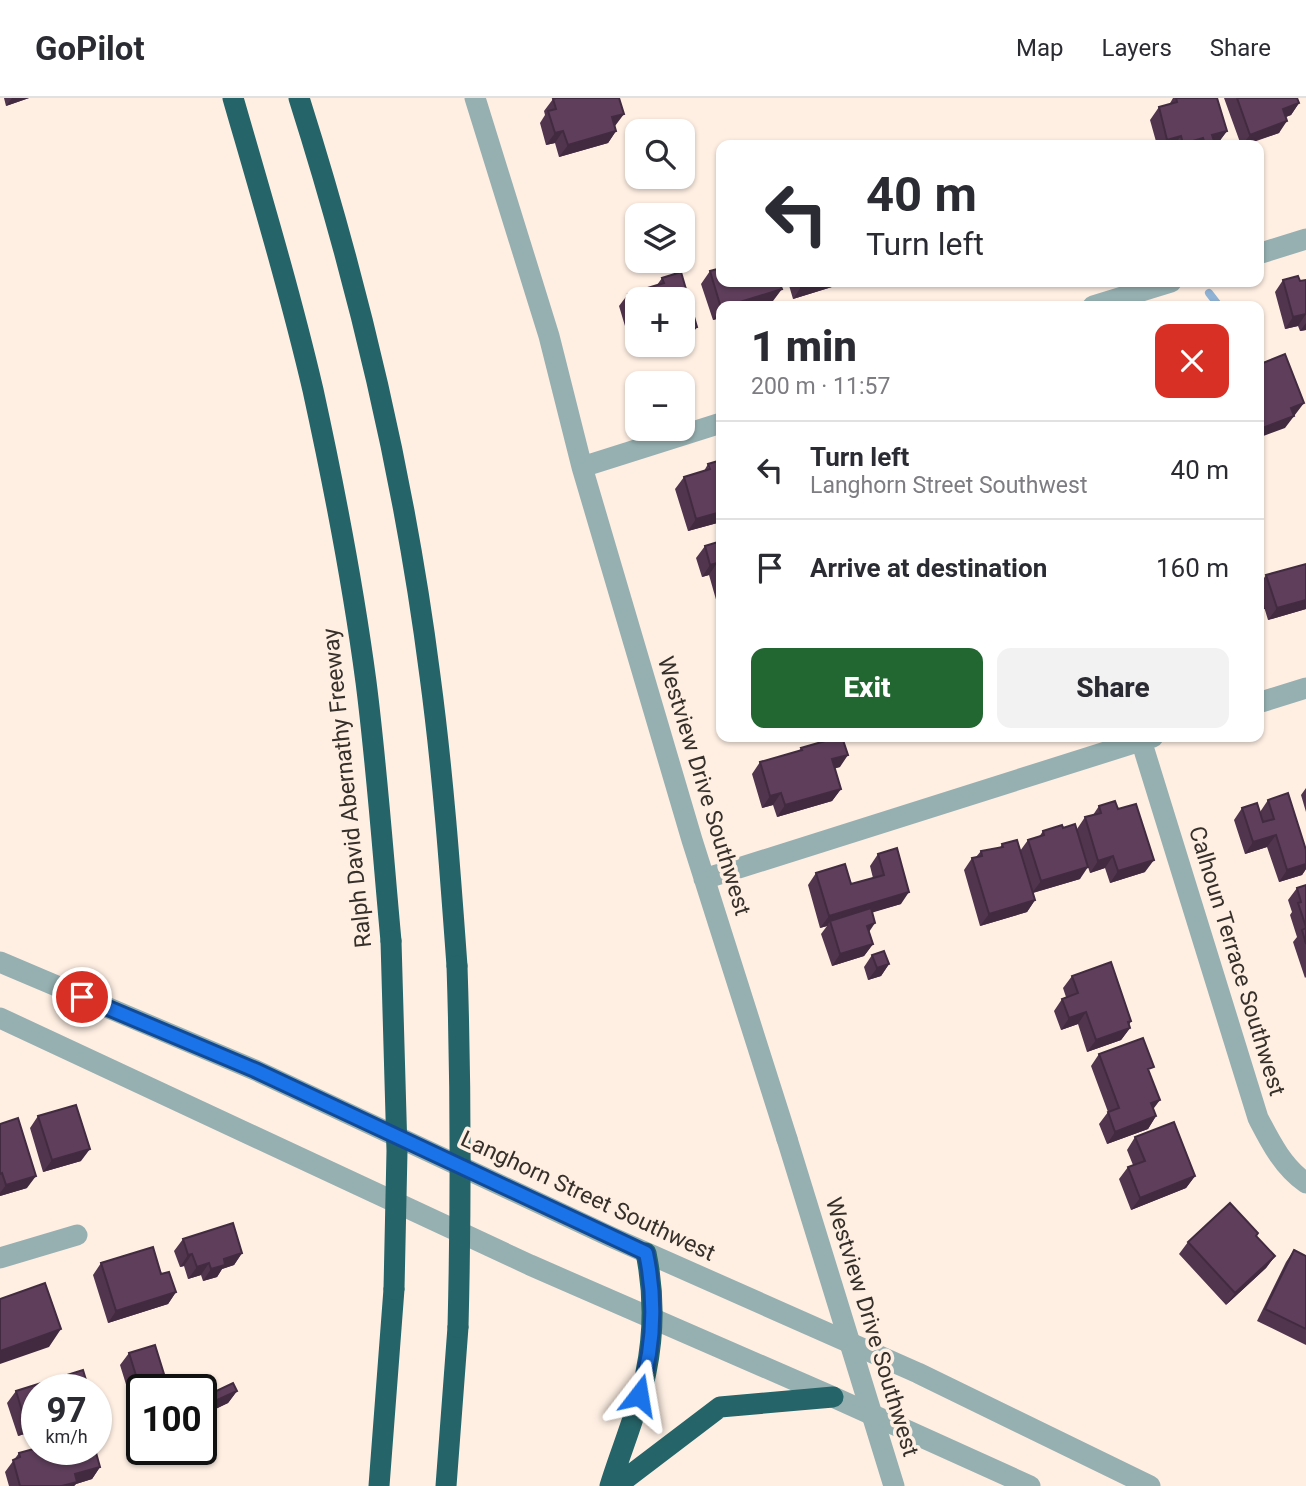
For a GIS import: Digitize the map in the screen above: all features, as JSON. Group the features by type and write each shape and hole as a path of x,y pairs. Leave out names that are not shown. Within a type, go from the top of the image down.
{"highway":[{"name":"Ralph David Abernathy Freeway","path":"233,98 274,240 312,388 335,500 365,681 377,782 391,941 397,1151 394,1289 379,1486"},
{"path":"299,98 354,284 381,398 408,531 430,675 444,794 457,966 461,1156 458,1327 446,1486"},
{"path":"610,1486 646,1372 652,1317 651,1275 646,1253"},
{"path":"616,1486 720,1407 832,1396"}],"street":[{"name":"Westview Drive Southwest","path":"475,98 549,336 582,467 704,879 894,1486"},
{"path":"1264,252 1306,239"},
{"path":"1109,301 1155,287"},
{"path":"582,467 716,425"},
{"path":"1264,701 1306,688"},
{"path":"704,879 1138,742"},
{"name":"Calhoun Terrace Southwest","path":"1148,742 1258,1118 1275,1152 1297,1177 1306,1183"},
{"name":"Langhorn Street Southwest","path":"0,962 255,1070 646,1253 918,1373 1150,1486"},
{"path":"0,1018 518,1259 1030,1486"},
{"path":"0,1258 78,1235"}],"building":[{"path":"619,98 624,114 612,117 616,131 568,145 563,131 555,133 548,111 556,109 553,99"},
{"path":"1176,98 1217,98 1227,131 1212,135 1214,140 1182,140 1181,136 1167,140 1159,107 1177,102"},
{"path":"1237,98 1297,98 1299,103 1283,109 1287,121 1250,135"},
{"path":"716,269 716,287 782,289 743,301 719,301 710,271"},
{"path":"681,273 685,287 651,287 664,283 662,278"},
{"path":"1298,276 1300,281 1306,280 1306,314 1293,317 1283,280"},
{"path":"1285,354 1304,403 1291,408 1294,416 1264,427 1264,363"},
{"path":"716,462 716,513 696,519 684,477 710,469 708,464"},
{"path":"716,543 716,563 710,565 705,546"},
{"path":"1306,564 1306,600 1277,608 1266,575"},
{"path":"822,742 844,742 848,755 832,759 841,789 785,805 781,793 770,796 760,762 802,750 801,748"},
{"path":"1288,793 1306,850 1306,864 1287,870 1276,835 1253,842 1242,808 1257,803 1263,822 1274,819 1268,800"},
{"path":"1115,801 1118,809 1136,804 1154,860 1118,871 1113,856 1098,861 1085,817 1101,813 1099,806"},
{"path":"1075,824 1088,867 1041,881 1028,840 1044,835 1043,831"},
{"path":"1017,840 1035,900 989,914 972,858 982,856 981,851 1003,847 1002,844"},
{"path":"897,848 909,892 829,916 816,873 845,864 851,884 884,875 878,854"},
{"path":"1306,885 1306,927 1298,903 1301,902 1297,888"},
{"path":"871,908 875,923 867,926 873,944 840,954 830,921"},
{"path":"1306,928 1306,944 1302,930"},
{"path":"884,951 889,964 877,968 872,955"},
{"path":"1111,962 1131,1021 1128,1022 1130,1028 1096,1040 1086,1012 1069,1018 1062,999 1078,993 1072,976"},
{"path":"1143,1038 1154,1067 1148,1069 1160,1100 1151,1103 1156,1116 1115,1132 1108,1112 1119,1108 1099,1054"},
{"path":"76,1105 90,1149 52,1160 38,1116"},
{"path":"18,1118 36,1176 6,1185 2,1173 0,1174 0,1124"},
{"path":"1174,1122 1195,1176 1140,1198 1128,1167 1145,1161 1135,1137"},
{"path":"1230,1203 1275,1256 1235,1293 1188,1242"},
{"path":"233,1223 242,1253 224,1259 225,1265 211,1269 209,1263 197,1267 192,1254 188,1255 183,1239"},
{"path":"153,1247 161,1274 169,1272 176,1292 116,1311 101,1263"},
{"path":"1294,1250 1306,1256 1306,1329 1265,1309"},
{"path":"45,1283 61,1329 0,1351 0,1299"},
{"path":"155,1345 164,1374 136,1374 129,1353"},
{"path":"233,1383 237,1391 217,1400 217,1391"},
{"path":"21,1389 21,1408 16,1391"},
{"path":"21,1452 21,1465 100,1467 75,1474 77,1482 62,1486 20,1486 13,1460 20,1457"}],"waterway":[{"path":"1209,293 1215,301"}],"route":[{"path":"82,997 255,1070 646,1253 651,1275 652,1317 646,1372 639,1395"}]}
